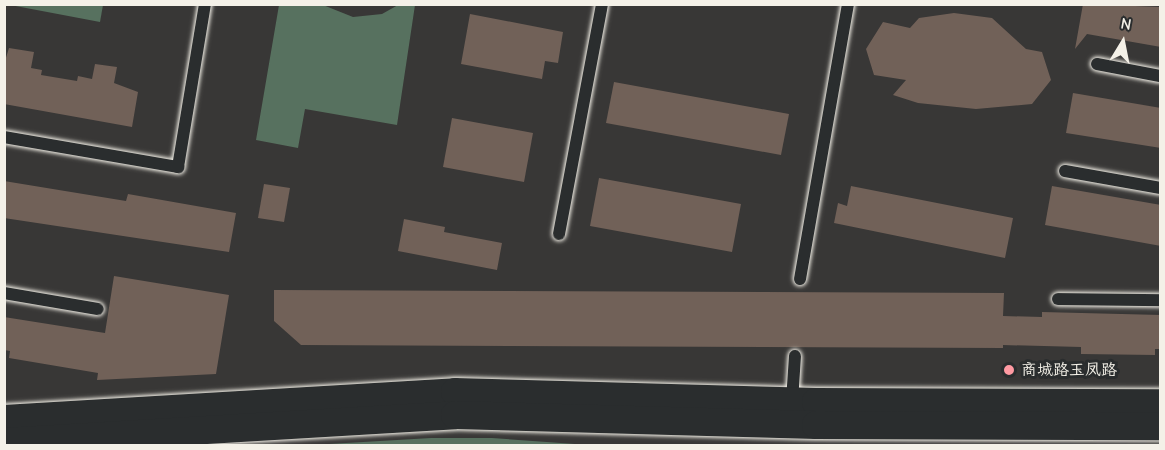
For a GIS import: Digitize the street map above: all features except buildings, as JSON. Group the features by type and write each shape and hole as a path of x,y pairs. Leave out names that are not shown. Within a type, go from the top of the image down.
{"street":[{"path":"4,418 455,392 792,401 1161,403"},
{"path":"4,442 455,415 816,425 1161,426"}],"lane":[{"path":"4,137 178,167 205,4"},
{"path":"560,234 602,4"},
{"path":"800,279 848,4"},
{"path":"1097,64 1161,76"},
{"path":"1065,171 1161,188"},
{"path":"4,293 98,309"},
{"path":"1058,299 1161,300"},
{"path":"792,401 795,356"}],"green space":[{"path":"5,4 103,4 103,5 100,22"},
{"path":"279,5 323,5 353,17 382,14 398,5 415,5 397,125 305,109 298,148 256,140"},
{"path":"431,438 492,438 589,445 312,445"}],"place":[{"name":"商城路玉凤路","path":"1009,370"}]}
